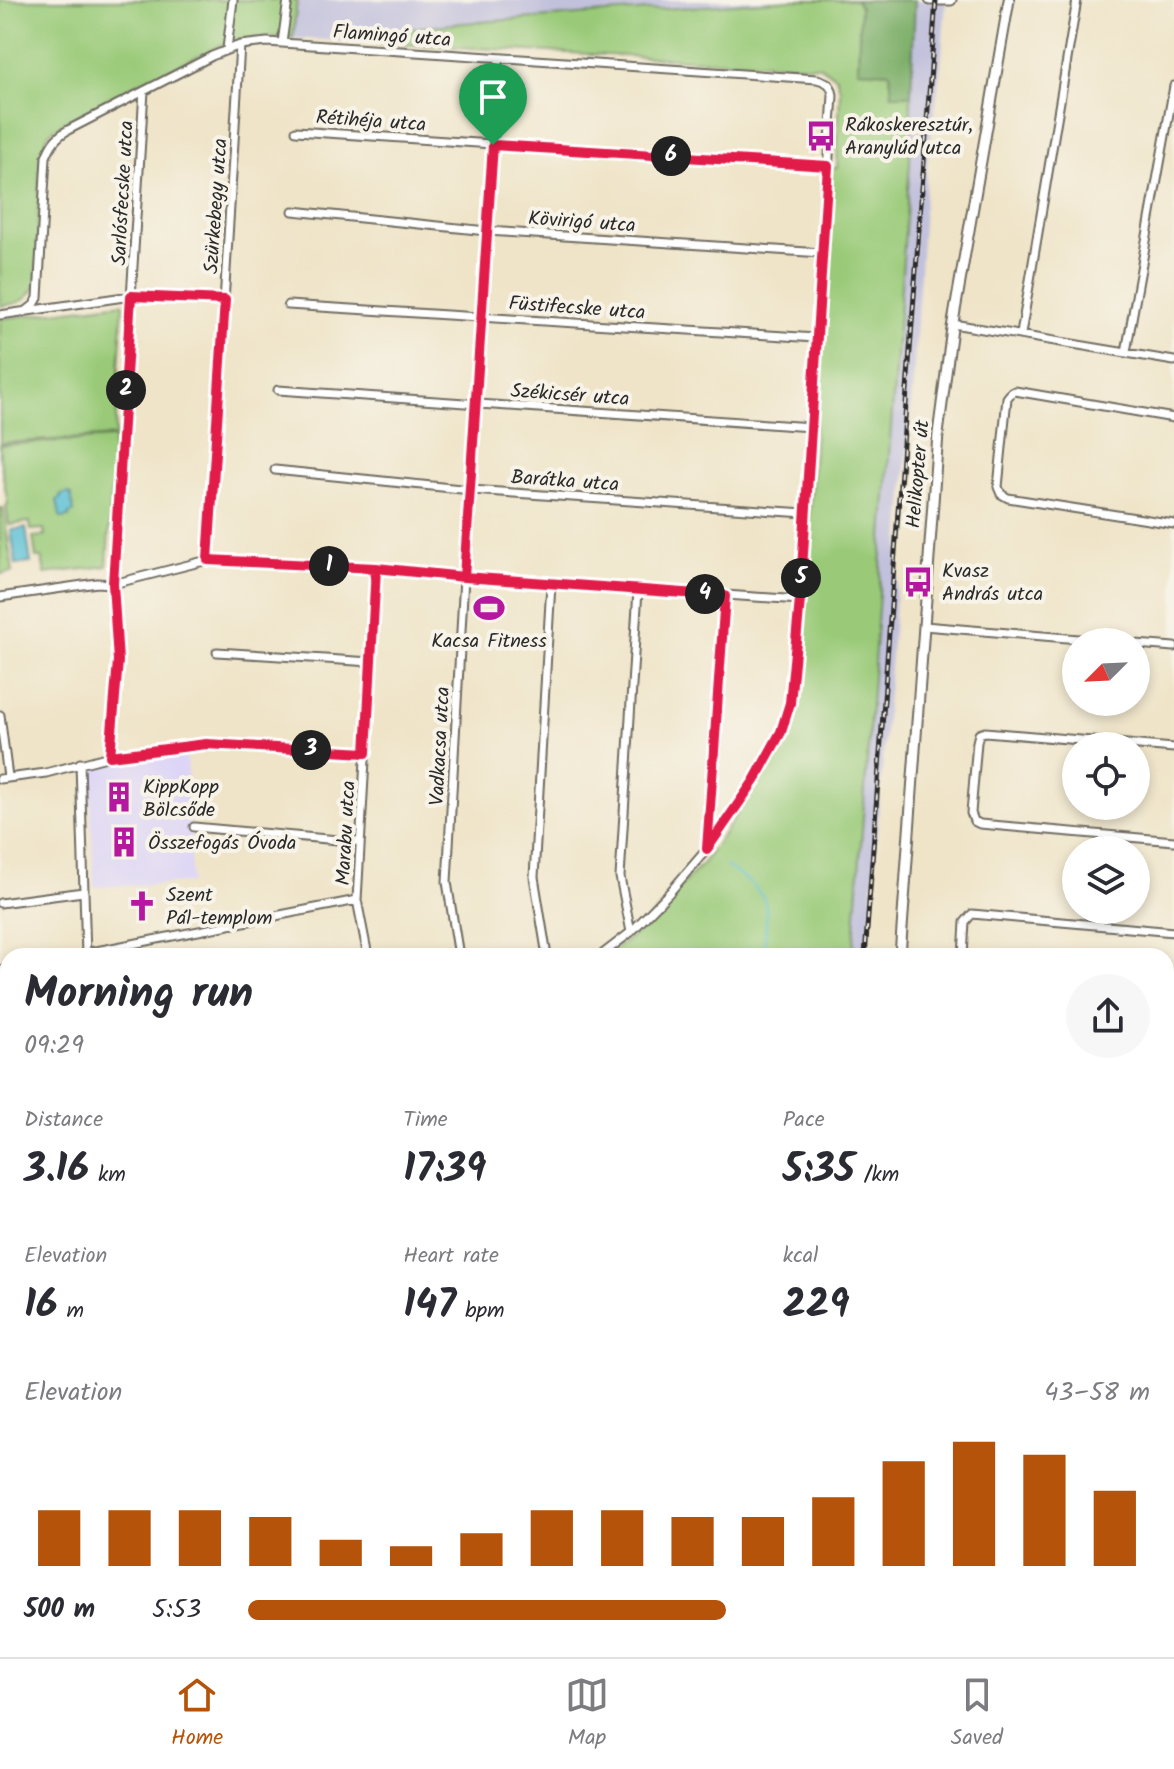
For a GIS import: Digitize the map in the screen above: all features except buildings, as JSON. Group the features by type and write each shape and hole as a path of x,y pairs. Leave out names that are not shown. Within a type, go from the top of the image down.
{"street":[{"path":"227,49 233,0"},
{"path":"282,43 288,0"},
{"path":"930,0 949,0"},
{"name":"Helikopter út","path":"901,948 938,434 953,324 1009,0"},
{"path":"1021,334 1077,0"},
{"name":"Flamingó utca","path":"25,312 38,298 46,157 58,136 240,45 282,43 817,79 832,87 828,166"},
{"name":"Szürkebegy utca","path":"208,560 240,45"},
{"name":"Vadkacsa utca","path":"458,948 447,882 499,59"},
{"path":"1126,352 1174,86"},
{"name":"Sarlósfecske utca","path":"110,756 118,661 113,584 144,91"},
{"name":"Rétihéja utca","path":"296,131 828,166"},
{"path":"610,948 631,932 707,849 754,781 781,732 790,703 800,600 828,166"},
{"name":"Kövirigó utca","path":"293,211 487,231 822,253"},
{"path":"0,315 131,296 225,300"},
{"name":"Füstifecske utca","path":"288,305 816,338"},
{"path":"953,324 1174,361"},
{"name":"Székicsér utca","path":"278,390 811,427"},
{"path":"1174,418 1015,391 1007,398 998,487 1001,494 1008,498 1174,524"},
{"name":"Barátka utca","path":"275,470 471,490 805,513"},
{"path":"0,597 97,583 113,584 208,560 376,568 551,584 800,600"},
{"name":"Marabu utca","path":"366,948 357,900 376,568"},
{"path":"546,948 534,877 551,584"},
{"path":"631,932 620,877 638,590"},
{"path":"707,849 725,596"},
{"path":"924,626 1062,638"},
{"path":"1150,645 1174,647"},
{"path":"217,652 371,662"},
{"path":"0,715 4,778 46,773 110,756 206,744 366,753"},
{"path":"1174,748 985,732 979,734 977,742 971,813 974,821 980,824 1174,841"},
{"path":"80,763 86,948"},
{"path":"194,827 360,842"},
{"path":"0,903 83,892"},
{"path":"120,948 357,900"},
{"path":"963,948 965,922 972,914 1174,932"}],"shaded area":[{"path":"297,0 790,0 463,23 377,33 377,43 293,38"},
{"path":"915,0 946,0 941,66 927,164 868,948 854,948 910,162"},
{"path":"186,751 191,816 191,883 94,887 89,765"}],"green space":[{"path":"0,0 297,0 293,38 231,41 141,82 49,133 40,155 36,286 21,301 0,306"},
{"path":"790,0 856,0 860,7 858,69 890,72 892,95 911,95 910,162 854,948 617,948 635,934 704,862 757,785 786,734 795,705 800,676 831,168 837,168 840,89 836,77 820,66 377,43 377,32"},
{"path":"856,0 915,0 911,95 892,95 890,72 858,70 860,7"},
{"path":"123,303 115,436 0,443 0,319"},
{"path":"114,438 107,566 45,574 42,558 36,558 33,537 45,536 44,529 31,530 30,522 9,525 0,445"},
{"path":"0,508 3,508 13,572 0,574"}],"water":[{"path":"69,493 74,512 62,518 57,500 61,498 60,495"},
{"path":"26,528 31,563 16,565 11,530"}],"waterway":[{"path":"726,866 754,887 765,902 763,948"}],"railway":[{"path":"866,948 936,0"}],"place":[{"name":"Rákoskeresztúr, Aranylúd utca","path":"821,136"},
{"name":"Kvasz András utca","path":"918,582"},
{"name":"Kacsa Fitness","path":"489,608"},
{"name":"KippKopp Bölcsőde","path":"119,797"},
{"name":"Összefogás Óvoda","path":"124,842"},
{"name":"Szent Pál-templom","path":"142,906"}],"route":[{"path":"493,145 464,577 376,568 208,560 225,300 131,296 113,584 118,661 110,756 206,744 366,753 376,568 464,577 725,596 707,849 754,781 781,732 790,703 800,600 828,166 493,145"}]}
